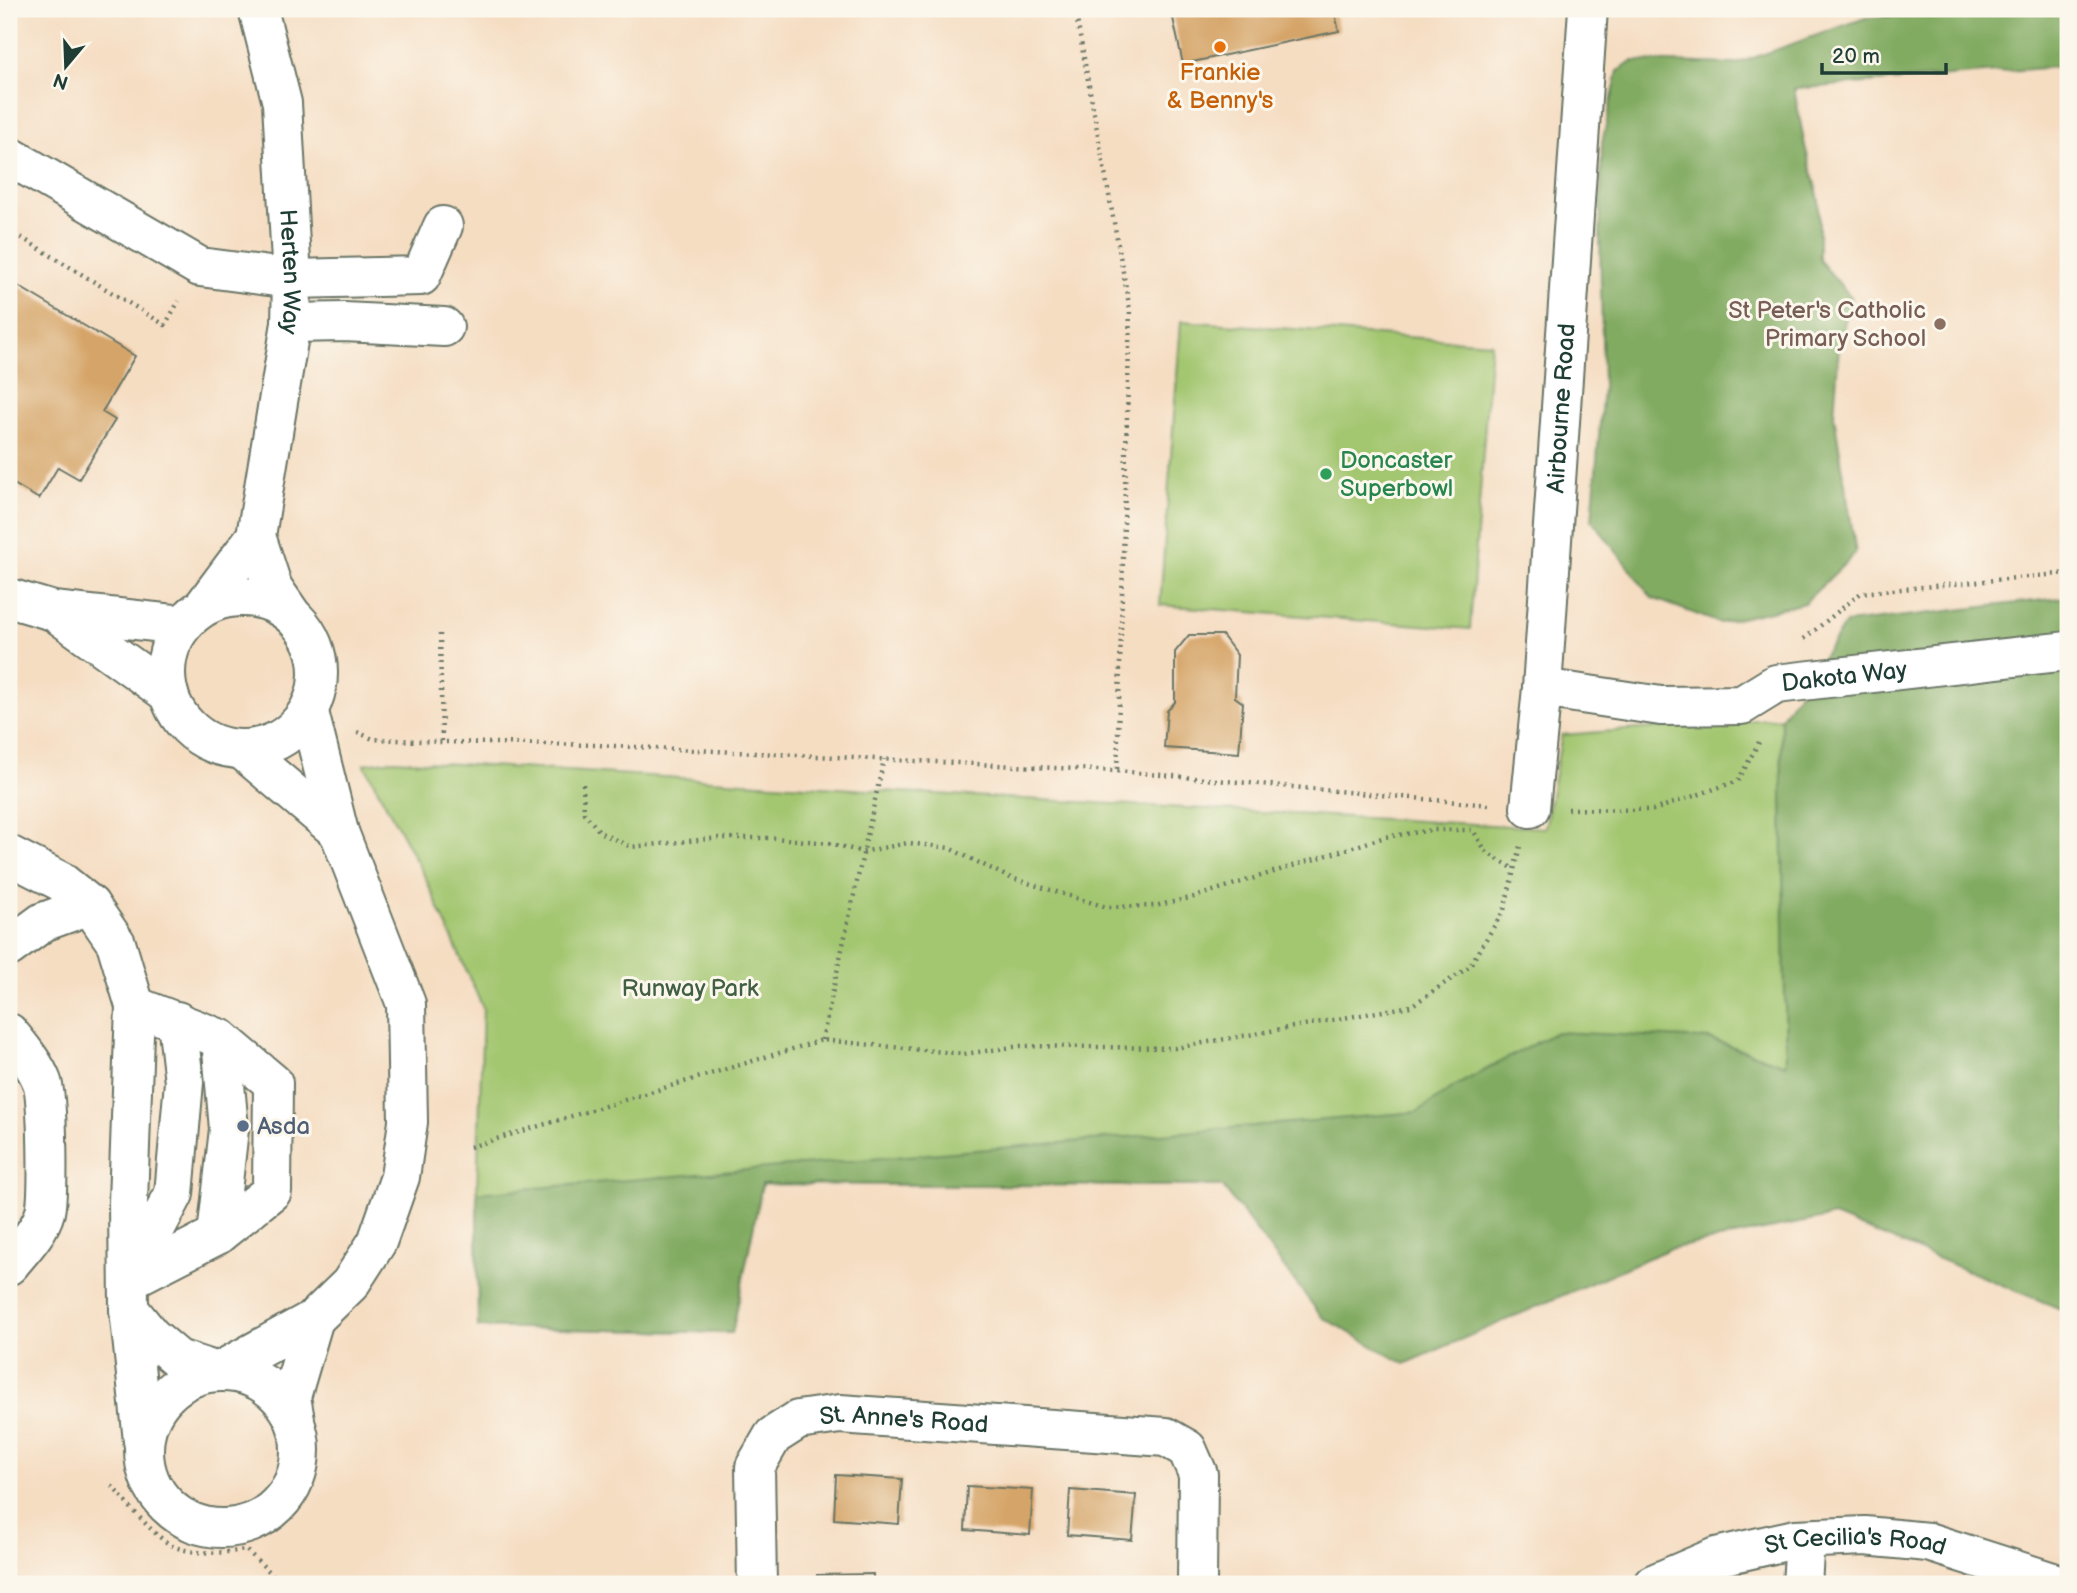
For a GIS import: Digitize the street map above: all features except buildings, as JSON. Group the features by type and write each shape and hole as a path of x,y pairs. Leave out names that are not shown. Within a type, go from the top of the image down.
{"street":[{"name":"Herten Way","path":"258,9 282,103 292,279 291,323 256,536 273,588 291,614"},
{"name":"Airbourne Road","path":"1530,808 1542,688 1588,9"},
{"path":"9,156 200,267 292,279 421,276 443,226"},
{"path":"291,323 344,322 444,327"},
{"name":"Herten Way","path":"193,616 256,536"},
{"path":"9,598 53,611 193,616"},
{"path":"227,598 254,598 267,601 291,614 308,634 316,654 318,681 309,712 284,736 260,747 241,749 215,744 192,730 175,709 169,694 166,668 172,643 193,616 227,598"},
{"path":"53,611 169,694"},
{"name":"Dakota Way","path":"1742,705 1776,684 2068,651"},
{"path":"1542,688 1661,706 1742,705"},
{"path":"143,1443 150,1418 165,1395 187,1380 218,1372 314,1320 350,1284 377,1242 400,1177 408,1122 406,1004 339,832 309,712"},
{"path":"241,749 339,832"},
{"path":"9,855 60,881 90,905 116,943 135,1006 128,1202 129,1295 146,1471 158,1496 177,1515 203,1527 231,1528 257,1521 274,1510 291,1488 300,1462 301,1446 290,1398 314,1320"},
{"path":"9,947 43,922 90,905"},
{"path":"129,1295 217,1235 272,1192 273,1083 221,1039 135,1006"},
{"path":"129,1295 174,1194 184,1082 177,1021"},
{"path":"9,1033 24,1051 43,1084 47,1130 45,1212 34,1234 9,1265"},
{"path":"217,1235 229,1129 221,1039"},
{"path":"129,1295 151,1336 178,1359 218,1372 245,1375 270,1387 295,1420"},
{"name":"St. Anne's Road","path":"757,1584 755,1467 773,1436 798,1420 840,1414 1166,1437 1187,1449 1198,1474 1197,1584"},
{"name":"St Cecilia's Road","path":"1653,1584 1716,1557 1805,1539 1865,1536 1928,1542 1994,1574 2059,1584"},
{"path":"1802,1584 1805,1539"}],"path":[{"path":"9,12 18,9"},
{"path":"1075,9 1130,310 1117,771"},
{"path":"9,230 165,325 200,267"},
{"path":"1776,684 1805,636 1861,593 2068,573"},
{"path":"440,634 442,742"},
{"path":"309,712 373,739 595,745 1117,771 1530,808 1653,810 1738,781 1759,741 1742,705"},
{"path":"822,1040 884,759"},
{"path":"583,784 584,813 601,833 631,847 719,838 774,838 829,843 862,852 908,843 949,848 1008,877 1107,908 1155,906 1194,897 1385,837 1432,830 1473,830 1487,853 1514,869"},
{"path":"470,1147 822,1040 964,1054 1020,1046 1175,1048 1411,1006 1469,967 1504,910 1530,808"},
{"path":"112,1486 142,1520 174,1547 220,1554 246,1550 283,1584"}],"green space":[{"path":"1999,9 2068,9 2068,66 1794,89 1819,200 1819,260 1851,297 1839,346 1834,415 1856,553 1804,603 1720,623 1652,598 1592,520 1603,387 1600,239 1602,143 1618,71 1633,61 1736,64 1865,18"},
{"name":"Doncaster Superbowl","path":"1181,321 1491,343 1470,629 1160,605"},
{"path":"2068,597 2068,1312 1834,1216 1669,1249 1405,1364 1322,1317 1222,1186 762,1184 732,1333 478,1327 477,1193 1417,1112 1455,1086 1556,1032 1710,1039 1786,1065 1781,718 1846,623"},
{"name":"Runway Park","path":"1781,718 1786,1065 1417,1112 1222,1186 762,1184 732,1333 478,1327 477,1193 483,1008 425,877 364,764 393,760 1545,828 1562,735"}],"place":[{"name":"Frankie & Benny's","path":"1220,47"},
{"name":"St Peter's Catholic Primary School","path":"1940,324"},
{"name":"Doncaster Superbowl","path":"1326,474"},
{"name":"Asda","path":"243,1126"}]}
